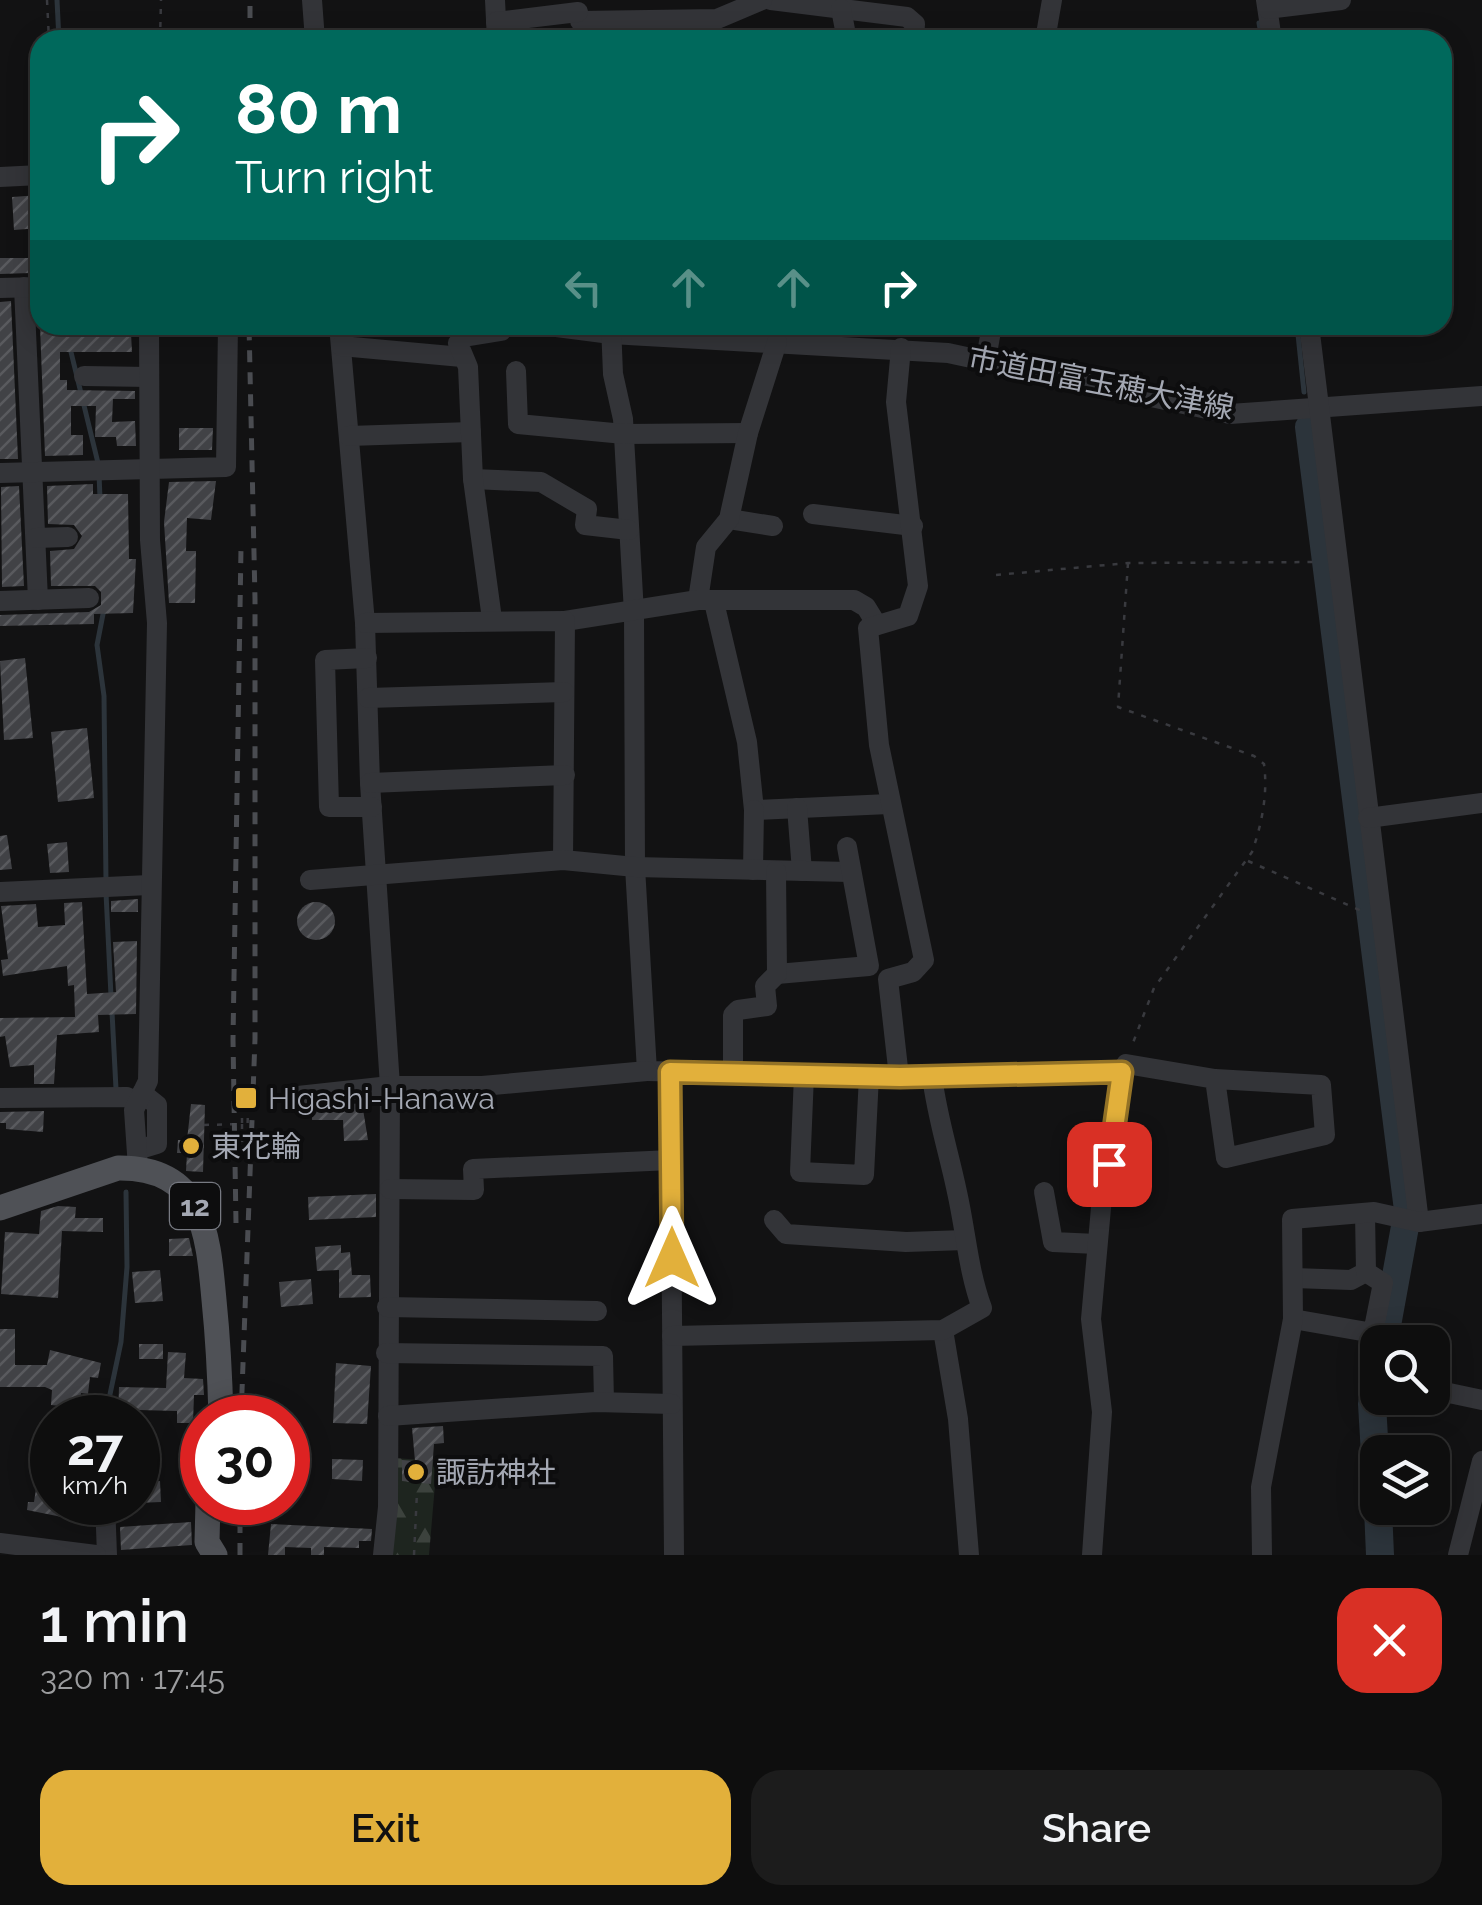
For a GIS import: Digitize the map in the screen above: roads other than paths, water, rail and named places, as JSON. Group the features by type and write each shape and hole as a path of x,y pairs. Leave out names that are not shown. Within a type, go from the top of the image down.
{"main road":[{"name":"12","path":"0,1208 144,1154 201,1215 210,1248 220,1395"},
{"path":"207,1525 207,1542 215,1555"}],"street":[{"path":"312,0 314,30"},
{"path":"495,0 497,30"},
{"path":"503,30 580,18 717,19 762,0"},
{"path":"914,30 917,0"},
{"path":"1047,30 1052,0"},
{"path":"1271,30 1267,4 1340,0"},
{"path":"783,1 907,17 913,30"},
{"path":"841,9 844,30"},
{"path":"724,30 726,15"},
{"path":"0,288 30,287"},
{"path":"33,335 38,600"},
{"path":"144,1154 157,623 149,335"},
{"path":"0,472 226,468 228,335"},
{"path":"471,335 458,343 468,367 473,479 492,619"},
{"path":"612,335 624,434 630,530 635,867 647,1071"},
{"name":"市道田富玉穂大津線","path":"740,335 986,359 1198,410 1230,414 1482,396"},
{"path":"878,347 880,335"},
{"path":"986,359 990,335"},
{"path":"1310,335 1411,1219"},
{"path":"382,1555 388,1416 390,1086 379,871 370,783 365,623 340,336 462,357"},
{"path":"753,870 754,810 747,742 706,601 706,546 729,519 748,433 791,337"},
{"path":"900,1077 888,979 913,972 924,960 879,745 868,628 908,616 915,604 913,526 896,402 901,348"},
{"path":"516,371 518,424 624,434 748,433"},
{"path":"84,376 149,377"},
{"path":"349,436 471,432"},
{"path":"473,479 540,482 586,510 585,525 630,530"},
{"path":"813,514 913,526"},
{"path":"729,519 773,526"},
{"path":"36,538 68,538"},
{"path":"0,601 89,598"},
{"path":"365,623 565,621 590,614 634,614 706,601 854,600 866,607 877,625"},
{"path":"563,860 565,621"},
{"path":"366,658 325,660 329,807 372,807"},
{"path":"368,698 564,692"},
{"path":"370,783 564,775"},
{"path":"1368,818 1482,803"},
{"path":"754,810 890,804"},
{"path":"797,808 802,871"},
{"path":"733,1073 733,1015 738,1010 767,1006 765,986 777,974 869,966 847,847"},
{"path":"310,880 379,871 563,860 635,867 850,872"},
{"path":"776,870 777,974"},
{"path":"0,892 150,885"},
{"path":"298,1096 390,1086 482,1086 647,1071 900,1077 1124,1068 1215,1079 1321,1085 1326,1135 1226,1158 1215,1079"},
{"path":"1092,1555 1102,1412 1090,1319 1097,1244 1124,1068"},
{"path":"670,1072 674,1555"},
{"path":"804,1074 800,1172 864,1174 869,1076"},
{"path":"672,1336 943,1330 982,1308 939,1130 932,1076"},
{"path":"0,1098 145,1100 168,1114 168,1140 144,1154"},
{"path":"390,1189 474,1190 474,1169 671,1160"},
{"path":"1044,1192 1053,1242 1097,1244"},
{"path":"1365,1213 1366,1272"},
{"path":"1262,1555 1260,1487 1294,1319 1292,1219 1365,1213 1411,1219 1482,1214"},
{"path":"774,1220 786,1234 906,1242 965,1240"},
{"path":"1294,1278 1351,1280 1366,1272"},
{"path":"1294,1319 1373,1333 1383,1283 1366,1272"},
{"path":"387,1306 597,1312"},
{"path":"943,1330 958,1418 969,1555"},
{"path":"386,1354 603,1356 604,1402"},
{"path":"1450,1393 1482,1400"},
{"path":"388,1416 604,1402 672,1404"},
{"path":"1458,1555 1482,1461"},
{"path":"106,1525 107,1555"},
{"path":"0,1543 96,1555"}],"waterway":[{"path":"57,0 58,30"},
{"path":"1259,23 1260,30"},
{"path":"1298,335 1304,392"},
{"path":"70,348 98,463"},
{"path":"1309,427 1408,1210 1387,1325"},
{"path":"99,474 100,498"},
{"path":"104,609 97,645 104,696 106,882"},
{"path":"106,893 111,996"},
{"path":"112,1012 116,1089"},
{"path":"110,1395 121,1342 127,1267 126,1192"},
{"path":"1373,1415 1374,1435"},
{"path":"1379,1525 1380,1555"}],"railway":[{"path":"250,0 250,30"},
{"path":"242,1395 255,1039 255,599 249,335"},
{"path":"236,1223 233,1039 241,548"},
{"path":"240,1525 240,1555"}],"place":[{"name":"Higashi-Hanawa","path":"246,1098"},
{"name":"東花輪","path":"191,1146"},
{"name":"諏訪神社","path":"416,1472"}]}
